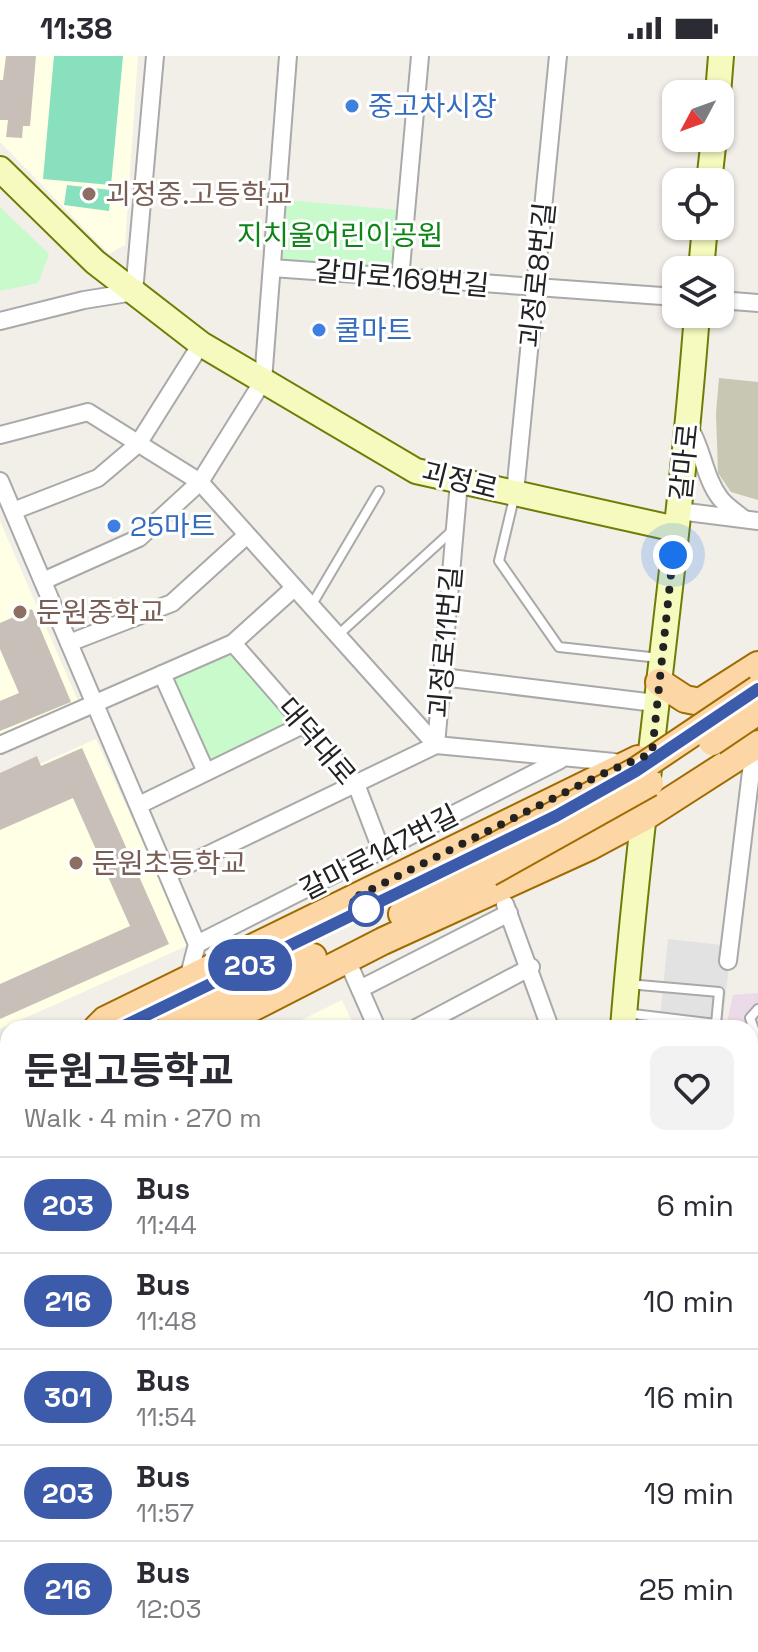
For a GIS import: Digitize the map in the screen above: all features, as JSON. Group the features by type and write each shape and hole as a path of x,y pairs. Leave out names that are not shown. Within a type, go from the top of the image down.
{"main road":[{"path":"719,80 721,56"},
{"name":"괴정로","path":"0,169 95,262 201,344 416,471 515,493 678,520"},
{"name":"갈마로","path":"624,1020 643,818 689,427 696,328"},
{"path":"659,681 685,699 700,702 758,665"},
{"path":"141,1020 494,883 636,771 758,689"},
{"path":"229,1020 494,883 758,711"},
{"path":"185,1020 643,818 756,745"},
{"path":"105,1020 600,775 652,753"},
{"path":"213,1020 236,995"}],"street":[{"path":"0,321 84,300 134,292 155,56"},
{"path":"43,581 139,538 200,482 263,381 288,56"},
{"path":"400,279 420,56"},
{"name":"괴정로8번길","path":"515,493 558,56"},
{"name":"갈마로169번길","path":"272,268 662,296"},
{"path":"734,301 758,303"},
{"path":"13,511 98,478 138,444 201,344"},
{"path":"0,435 88,412 200,482 436,745 614,762"},
{"path":"689,427 700,444 705,467 720,499 751,520"},
{"name":"괴정로11번길","path":"168,874 436,745 459,482"},
{"path":"1,486 197,944 188,979"},
{"path":"678,520 751,520"},
{"path":"69,643 172,603 247,535"},
{"path":"0,745 233,643 294,588"},
{"name":"대덕대로","path":"233,643 356,784 382,852"},
{"path":"162,674 206,772"},
{"path":"442,677 659,681"},
{"path":"139,805 305,724"},
{"path":"728,961 756,745"},
{"name":"갈마로147번길","path":"197,944 561,759"},
{"path":"360,989 494,883 531,967 547,1020"},
{"path":"347,960 374,1020"},
{"path":"431,1020 531,967"}],"lane":[{"path":"311,606 379,491"},
{"path":"515,493 499,561 559,647 659,681"},
{"name":"괴정로11번길","path":"338,636 454,529"},
{"path":"628,984 719,992 716,1020"},
{"path":"750,1018 758,1009"}],"shaded area":[{"name":"괴정중.고등학교","path":"0,56 138,56 125,245 109,254 0,142"},
{"path":"719,378 758,382 758,500 731,492 718,473 716,413"},
{"name":"둔원중학교","path":"0,521 79,703 0,737"},
{"name":"둔원초등학교","path":"96,739 189,945 20,1020 0,1020 0,782"},
{"path":"668,939 731,946 723,1020 660,1020"},
{"path":"758,993 758,1020 728,1020 733,995"},
{"path":"342,1000 351,1020 301,1020"}],"green space":[{"path":"54,56 123,56 111,185 43,179"},
{"path":"67,185 111,190 109,211 64,205"},
{"name":"지치울어린이공원","path":"287,200 399,210 394,269 282,259"},
{"path":"0,207 49,254 38,283 0,291"},
{"path":"228,651 292,725 211,764 170,678"}],"building":[{"path":"6,56 36,56 30,126 23,126 22,138 6,137 8,120 0,120 0,80 3,80"},
{"path":"32,609 71,702 0,731 0,701 19,693 0,649 0,623"},
{"path":"82,748 169,944 0,1019 0,984 130,926 73,798 0,830 0,773 37,756 41,766"}],"bus line":[{"name":"203","path":"137,1020 556,816 636,771 758,689"}],"place":[{"name":"중고차시장","path":"352,106"},
{"name":"괴정중.고등학교","path":"89,194"},
{"name":"쿨마트","path":"319,330"},
{"name":"25마트","path":"114,526"},
{"name":"둔원중학교","path":"20,612"},
{"name":"둔원초등학교","path":"76,863"}],"route":[{"path":"366,909 350,900 600,775 652,753 673,555"}]}
